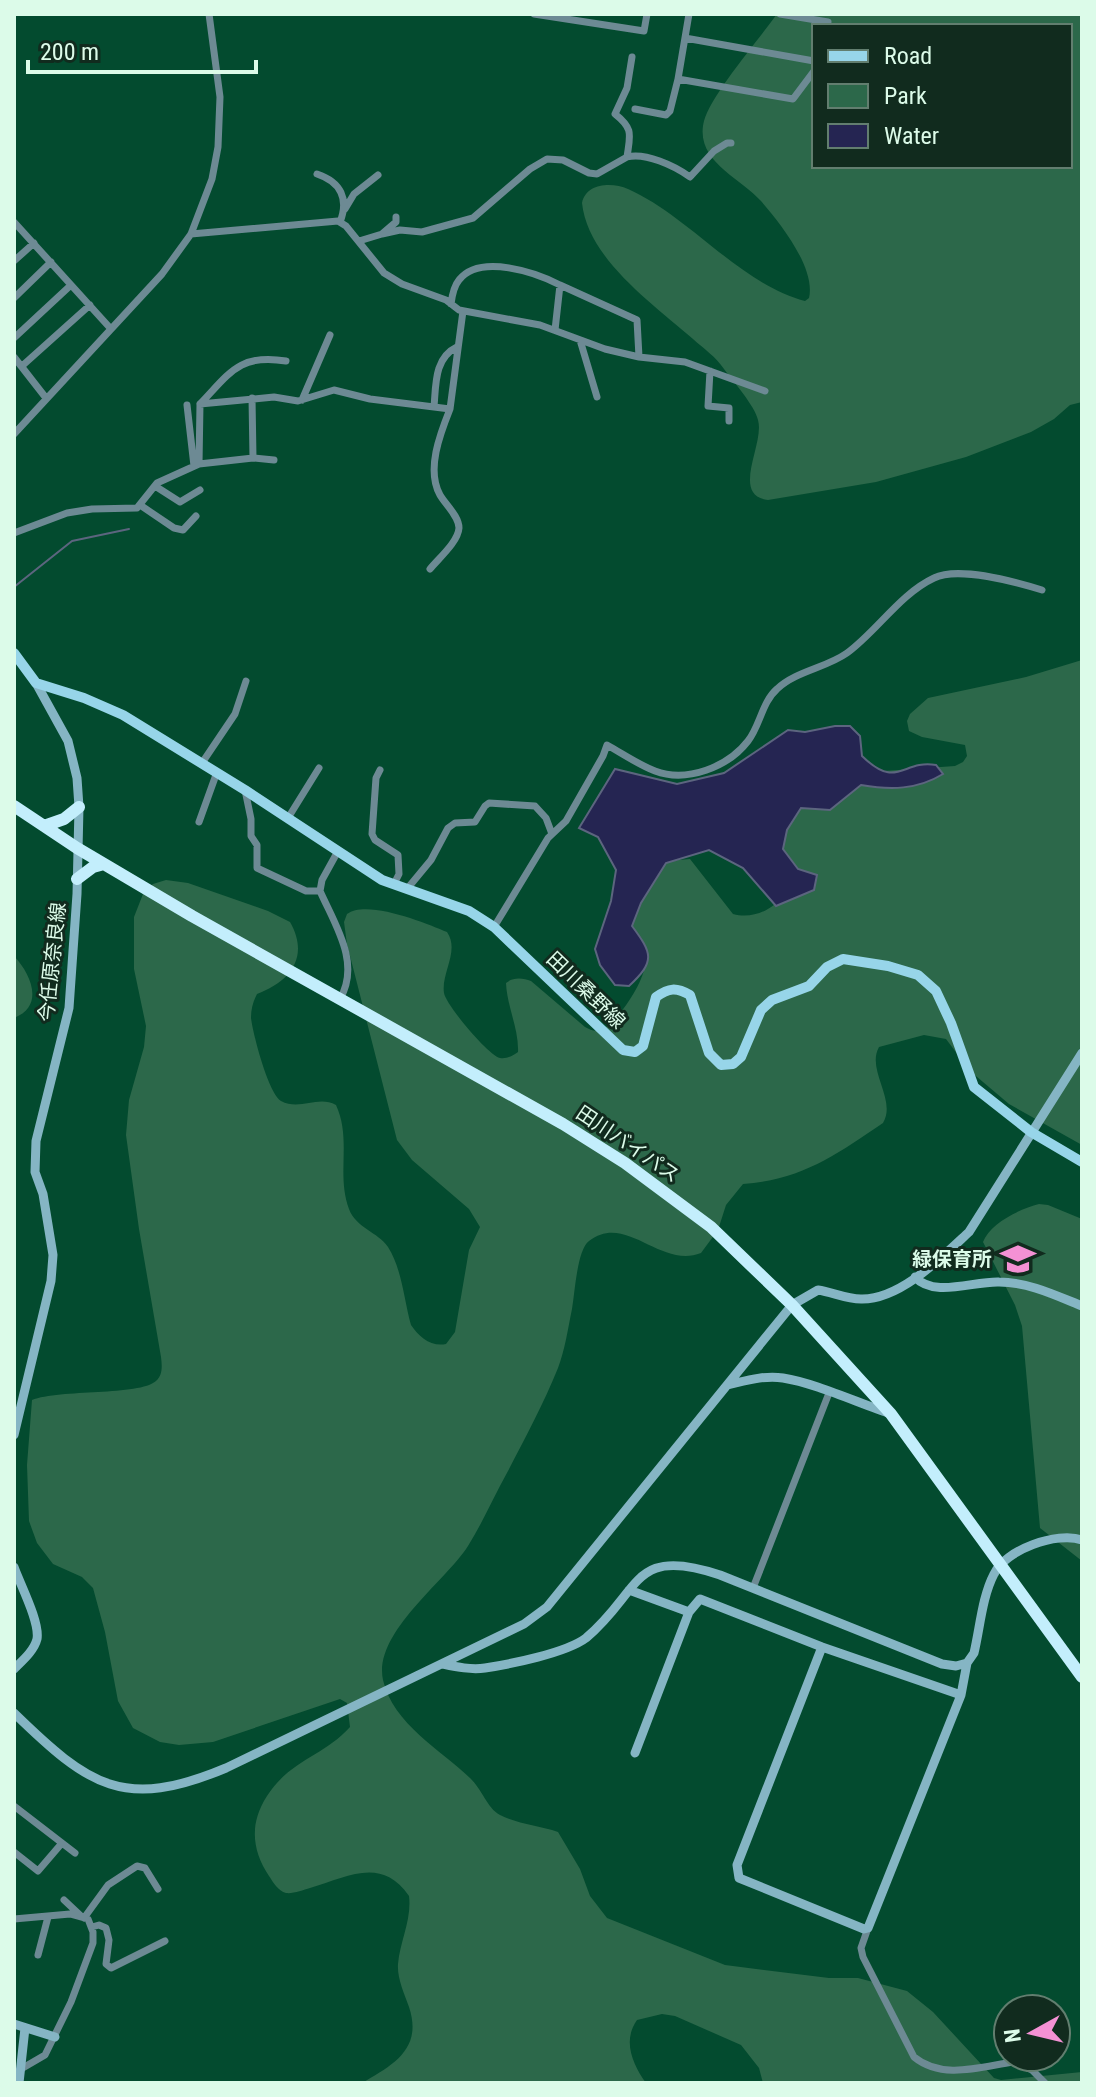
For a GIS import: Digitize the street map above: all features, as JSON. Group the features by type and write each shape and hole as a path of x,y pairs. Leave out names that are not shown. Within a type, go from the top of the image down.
{"highway":[{"name":"田川バイパス","path":"14,806 104,864 563,1124 625,1163 711,1227 792,1305 891,1414 1082,1677"},
{"path":"44,826 64,819 79,807"},
{"path":"77,879 93,867 104,864"}],"main road":[{"path":"14,653 36,683"},
{"name":"田川桑野線","path":"36,683 84,698 123,715 217,772 382,880 469,911 494,927 623,1050 635,1052 643,1046 656,997 667,989 678,988 690,995 709,1053 721,1065 733,1064 741,1057 753,1024 761,1010 772,1000 809,986 827,967 843,959 868,961 918,975 936,991 974,1087 1031,1132 1082,1162"}],"street":[{"path":"14,434 162,274 191,234 212,179 218,147 220,97 209,14"},
{"path":"534,14 644,31 647,14"},
{"path":"635,109 666,115 670,111 689,14"},
{"path":"780,14 828,24"},
{"path":"685,38 812,61"},
{"path":"627,157 630,132 625,122 615,114 627,88 632,57"},
{"path":"678,79 793,99 812,74"},
{"path":"359,241 400,230 422,232 473,218 530,169 547,159 563,160 597,174 635,154 679,169 690,177 714,151 731,143"},
{"path":"317,174 336,183 345,209"},
{"path":"340,222 354,194 378,175"},
{"path":"382,234 396,222 396,217"},
{"path":"14,222 111,329"},
{"path":"191,234 340,222 384,273 463,311 540,325 639,357 685,362 765,391"},
{"path":"14,261 34,243"},
{"path":"14,298 51,262"},
{"path":"451,304 459,279 485,267 502,266 543,276 637,320 639,357"},
{"path":"14,338 71,285"},
{"path":"555,330 560,285"},
{"path":"22,366 90,305"},
{"path":"430,569 456,538 459,529 458,522 435,485 435,457 450,409 463,311"},
{"path":"302,400 330,335"},
{"path":"580,340 597,397"},
{"path":"434,407 439,366 443,356 457,347"},
{"path":"14,357 46,398"},
{"path":"196,465 200,404 238,364 271,358 286,361"},
{"path":"710,371 708,406 729,408 729,421"},
{"path":"200,404 274,397 302,400 334,390 370,399 450,409"},
{"path":"252,398 253,458"},
{"path":"187,405 196,465"},
{"path":"14,533 67,513 137,508 155,486 196,465 253,458 274,460"},
{"path":"155,486 180,502 200,490"},
{"path":"140,505 174,528 183,530 196,516"},
{"path":"494,927 552,834 566,821 607,745 655,771 667,774 679,775 717,766 731,758 749,740 776,689 847,653 920,586 937,576 959,574 1042,590"},
{"path":"202,763 235,714 246,681"},
{"name":"今任原奈良線","path":"14,1435 51,1281 53,1255 50,1233 34,1159 69,1008 77,879 77,778 68,741 36,683"},
{"path":"235,714 245,720"},
{"path":"288,818 319,768"},
{"path":"380,770 376,778 372,834 375,840 398,855 399,874 394,884"},
{"path":"308,771 311,780"},
{"path":"199,822 217,772"},
{"path":"245,790 251,836 257,845 257,868 306,891 320,891"},
{"path":"407,889 431,860 448,828 455,823 475,822 489,803 535,806 546,818 552,834"},
{"path":"338,851 322,880 320,891 347,954 349,977 340,999"},
{"path":"14,1713 70,1765 98,1780 128,1789 155,1790 189,1784 226,1768 524,1624 547,1607 792,1305 818,1290 860,1299 891,1294 969,1232 1082,1053"},
{"path":"915,1277 936,1288 997,1281 1020,1283 1082,1306"},
{"path":"727,1385 780,1377 891,1414"},
{"path":"753,1588 829,1393"},
{"path":"1045,2083 1023,2064 1013,2062 949,2072 924,2066 914,2057 861,1948 961,1695 992,1577 999,1565 1034,1544 1055,1537 1082,1540"},
{"path":"443,1664 484,1668 567,1647 583,1640 642,1574 658,1566 676,1564 695,1566 942,1664 956,1666 967,1663"},
{"path":"14,1567 36,1628 37,1640 14,1669"},
{"path":"629,1590 689,1612"},
{"path":"635,1753 689,1612 700,1599 822,1647 961,1695"},
{"path":"822,1647 737,1865 737,1872 739,1878 858,1928 868,1928"},
{"path":"14,1806 75,1853"},
{"path":"14,1852 38,1871 62,1843"},
{"path":"82,1917 108,1885 137,1866 145,1868 158,1889"},
{"path":"21,2069 45,2055 93,1943 92,1927 64,1900"},
{"path":"14,1919 70,1914 82,1917"},
{"path":"38,1955 48,1917"},
{"path":"92,1927 99,1925 106,1928 109,1940 106,1964 111,1968 165,1941"},
{"path":"14,2024 55,2037"},
{"path":"19,2083 25,2028"}],"green space":[{"path":"777,14 1082,14 1082,402 1070,405 1054,419 1031,432 966,457 876,482 768,500 757,496 751,489 750,479 759,430 753,408 717,361 642,295 609,261 596,243 582,203 589,191 600,186 615,185 628,189 672,216 758,280 805,301 809,298 807,273 795,246 761,201 721,167 706,147 703,135 708,110"},
{"path":"1082,660 1082,1145 1009,1104 970,1071 946,1039 924,1035 879,1047 876,1065 886,1105 883,1123 817,1164 783,1177 743,1184 726,1205 718,1230 701,1253 686,1256 671,1254 616,1233 603,1234 589,1241 579,1262 563,1354 541,1407 468,1546 399,1626 383,1662 383,1680 388,1696 407,1723 470,1778 495,1812 514,1821 558,1832 580,1869 590,1896 607,1918 725,1965 829,1978 858,1978 907,1991 933,2012 994,2078 1001,2080 1082,2072 1082,2083 763,2083 759,2068 741,2045 675,2016 662,2014 637,2020 630,2036 633,2061 646,2083 362,2083 394,2062 408,2045 412,2034 409,2007 398,1969 409,1913 409,1896 387,1876 375,1873 351,1875 298,1892 283,1892 263,1866 255,1837 261,1806 276,1784 350,1727 347,1703 340,1699 213,1742 179,1745 160,1742 133,1728 118,1701 93,1588 82,1577 53,1564 37,1543 29,1521 27,1465 32,1400 61,1394 147,1386 158,1379 162,1370 126,1135 129,1100 144,1047 146,1026 134,969 134,917 143,894 153,884 166,880 188,883 268,911 290,922 298,946 293,967 279,983 257,994 251,1012 266,1075 276,1096 288,1104 329,1102 336,1105 343,1131 345,1196 349,1209 357,1221 384,1242 393,1256 411,1325 426,1340 446,1344 455,1332 469,1250 480,1227 469,1209 412,1160 397,1140 347,944 344,922 347,914 356,910 382,911 447,932 452,947 444,985 446,999 478,1039 500,1058 518,1052 506,983 512,980 531,981 585,1027 601,1030 623,1009 644,970 644,957 627,922 631,885 668,861 690,859 733,914 750,915 765,910 775,904 769,882 794,810 884,771 955,766 963,762 967,756 965,745 922,737 909,731 907,721 910,714 928,698 1026,677"},
{"path":"14,956 30,980 32,998 24,1013 14,1018"},
{"path":"1039,1204 1082,1219 1082,1561 1040,1528 1022,1326 1015,1305 983,1242 999,1223"}],"water":[{"path":"850,726 860,736 862,756 884,771 892,773 925,764 936,765 943,774 903,787 861,785 830,810 801,808 787,830 783,849 798,869 817,875 814,890 776,906 743,868 709,850 666,863 641,903 632,926 647,950 647,963 629,986 615,985 600,965 595,949 611,901 616,870 598,837 579,828 615,769 677,784 724,773 788,730 805,732"}],"waterway":[{"path":"14,587 72,541 129,529"}],"place":[{"name":"緑保育所","path":"1018,1259"}]}
